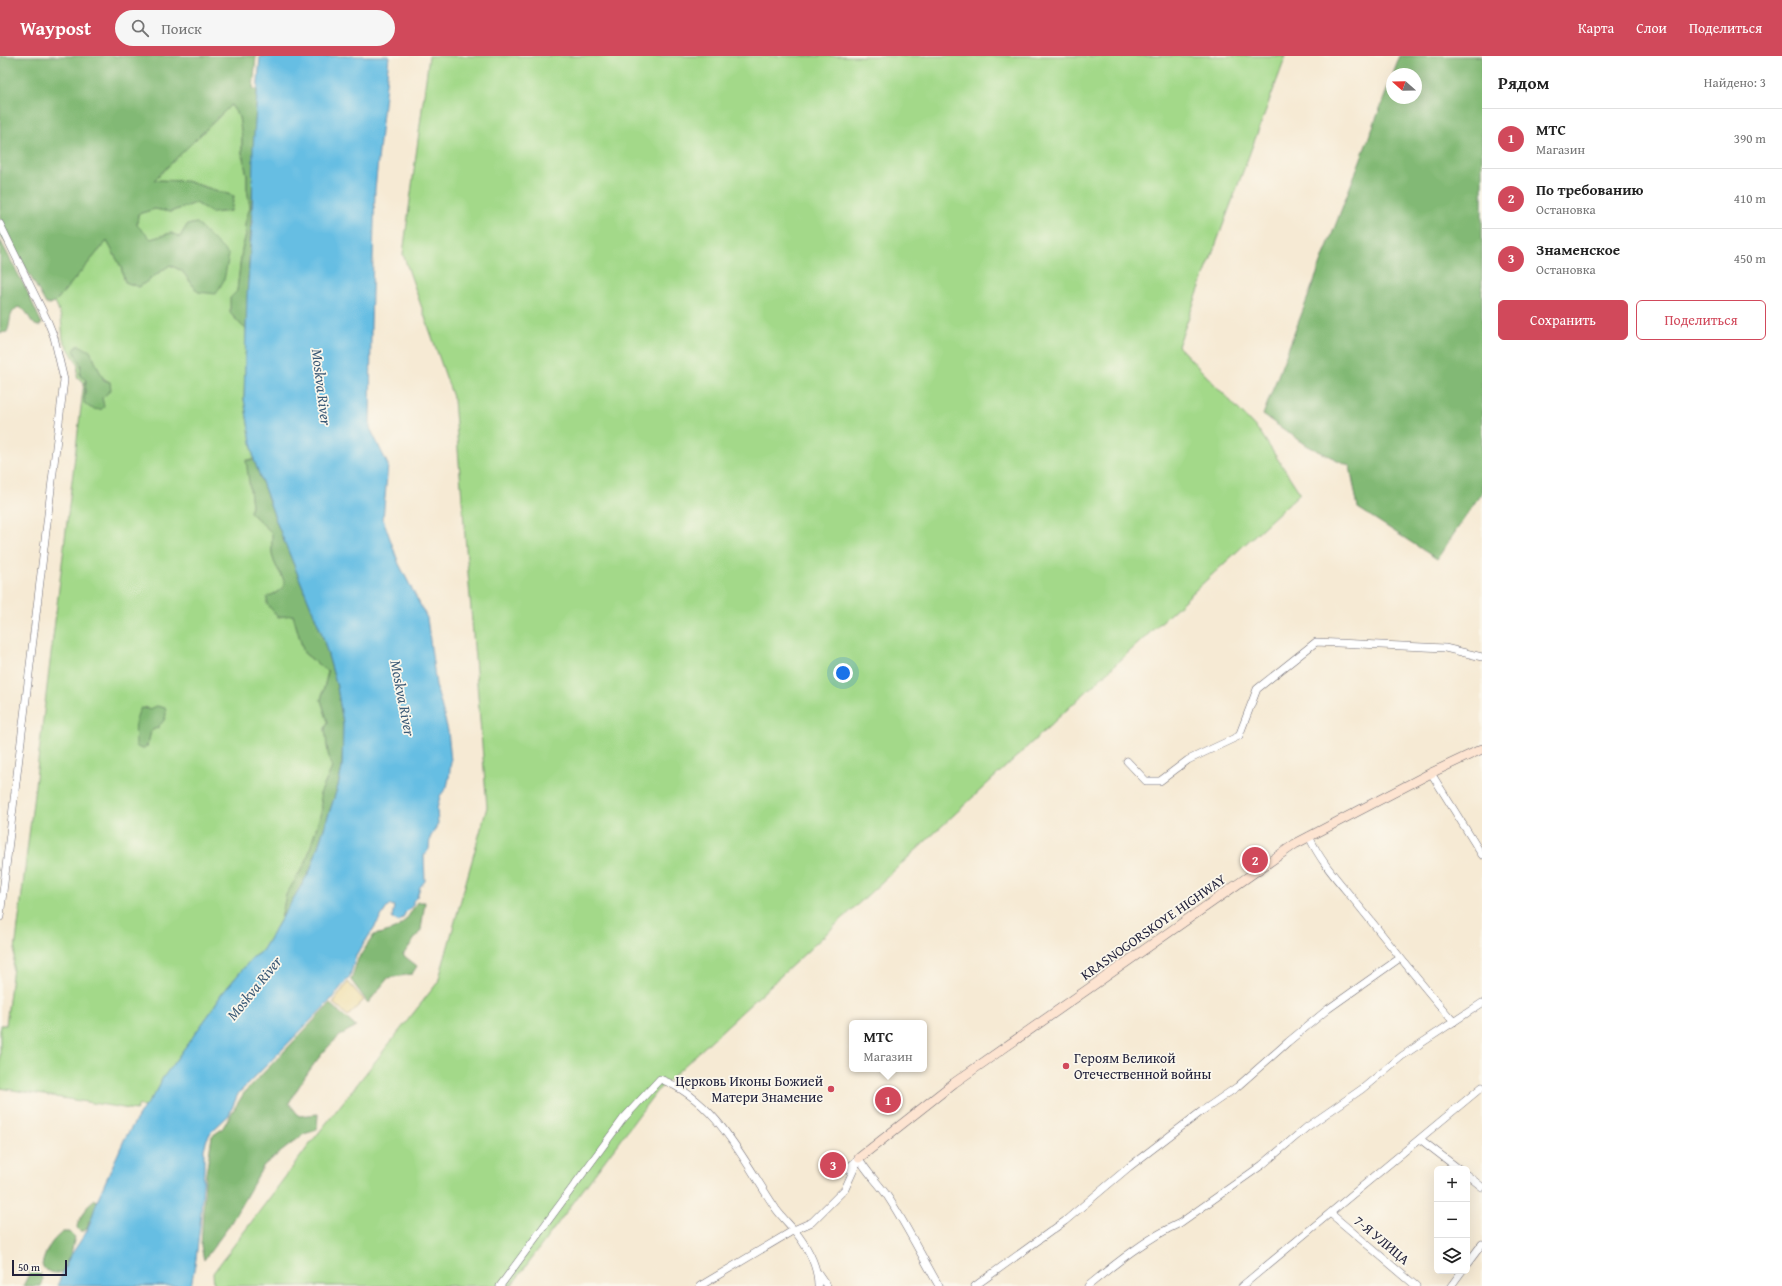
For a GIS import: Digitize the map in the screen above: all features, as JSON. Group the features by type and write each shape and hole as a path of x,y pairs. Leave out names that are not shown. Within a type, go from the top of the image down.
{"street":[{"path":"0,224 54,337 64,380 0,917"},
{"path":"1127,761 1146,781 1160,781 1188,760 1239,736 1257,689 1316,642 1445,648 1482,657"},
{"name":"KRASNOGORSKOYE HIGHWAY","path":"859,1158 960,1079 1289,848 1309,836 1431,773 1482,749"},
{"path":"1431,773 1482,855"},
{"path":"1309,836 1316,851 1338,880 1400,958 1454,1022"},
{"path":"975,1286 1065,1221 1129,1167 1202,1111 1237,1087 1328,1009 1400,958"},
{"path":"1088,1286 1130,1253 1169,1228 1180,1223 1255,1170 1307,1127 1362,1090 1402,1056 1482,1003"},
{"path":"500,1286 623,1119 660,1079 676,1085 714,1117 777,1210 808,1249 818,1273 827,1286"},
{"path":"1242,1286 1482,1087"},
{"path":"1420,1139 1455,1166"},
{"path":"847,1169 859,1158"},
{"path":"700,1286 794,1230 812,1222 845,1189 859,1158"},
{"path":"859,1158 864,1168 880,1184 889,1198 940,1286"},
{"path":"1470,1177 1482,1187"},
{"name":"7-Я УЛИЦА","path":"1330,1213 1416,1286"},
{"path":"1470,1260 1482,1244"},
{"path":"818,1273 818,1286"},
{"path":"1450,1286 1460,1274"}],"green space":[{"path":"0,56 256,56 253,89 257,89 246,330 230,313 230,298 237,291 242,249 246,235 245,224 250,207 247,188 247,175 242,153 242,137 239,117 231,105 154,180 186,181 234,196 231,211 212,213 196,203 170,212 155,209 138,214 137,225 151,239 171,233 180,237 187,225 197,223 229,255 224,280 216,294 198,292 182,271 170,265 139,287 125,282 121,267 107,241 55,302 46,304 19,256 0,235"},
{"path":"429,56 1286,56 1178,346 1260,432 1300,493 656,1092 511,1286 214,1286 213,1273 313,1140 438,982 487,807 454,400 403,254"},
{"path":"1400,56 1482,56 1482,492 1437,559 1358,508 1350,466 1308,446 1263,415 1386,93 1386,104 1422,104 1422,68 1395,68"},
{"path":"231,105 239,117 242,137 242,153 247,176 250,207 245,224 246,235 242,249 237,291 230,313 246,330 244,399 254,460 247,460 252,505 250,512 273,533 273,558 284,580 282,588 267,597 293,615 304,653 328,672 321,700 328,722 325,729 328,753 332,768 320,794 322,809 306,862 286,895 281,919 262,951 253,957 221,995 210,1013 162,1079 157,1091 144,1107 139,1105 136,1110 0,1088 0,1025 6,1025 84,382 77,377 78,364 63,340 61,317 55,302 107,241 121,267 125,282 139,287 170,265 182,271 198,292 229,255 197,223 187,225 180,237 171,233 151,239 137,225 138,214 155,209 170,212 196,203 212,213 231,211 234,196 186,181 154,180","holes":["94,358 99,372 110,382 101,398 84,399 86,380 80,376 81,365","145,707 149,709 159,727 151,731 147,747"]},
{"path":"0,240 26,289 42,324 38,326 33,323 24,310 18,307 12,313 7,332 0,333"},
{"path":"79,345 90,351 104,380 110,382 111,390 102,398 104,406 102,409 92,409 84,403 86,380 80,376 81,365 74,351"},
{"path":"246,460 254,460 278,526 322,634 337,687 343,723 342,768 338,786 310,871 281,919 286,895 306,862 322,809 320,794 332,768 328,753 325,729 328,722 321,700 328,672 304,653 293,615 278,617 267,604 267,597 282,588 284,580 273,558 272,533 250,512 252,505"},
{"path":"157,706 165,708 165,719 158,727 151,731 147,745 143,749 140,748 136,746 135,732 138,712 141,708 149,709"},
{"path":"417,902 425,902 421,930 403,955 417,966 412,974 388,978 368,1003 351,980 358,959 374,935 390,931 400,925"},
{"path":"330,1004 356,1027 336,1039 318,1059 289,1103 299,1116 318,1114 317,1130 304,1134 264,1165 229,1226 204,1260 201,1246 205,1180 212,1136 222,1129 244,1093"},
{"path":"95,1199 97,1201 93,1220 89,1221 87,1229 80,1231 77,1228 78,1222 87,1206"},
{"path":"63,1232 70,1232 75,1237 71,1253 62,1272 50,1272 43,1267 43,1260 52,1243"},
{"path":"34,1271 40,1273 42,1279 41,1286 23,1286 30,1272"}],"sand":[{"path":"348,982 364,1000 348,1016 333,1003"}],"water":[{"name":"Moskva River","path":"260,56 389,56 375,189 370,428 388,465 383,519 399,564 427,618 436,685 448,731 451,761 449,778 447,787 440,796 437,809 438,824 430,838 429,849 424,856 425,881 420,887 417,897 413,901 413,905 399,922 392,918 394,906 390,905 386,909 356,956 350,976 329,1002 238,1094 229,1115 211,1132 207,1139 204,1149 200,1225 191,1286 57,1286 69,1258 87,1231 99,1196 125,1138 144,1107 157,1091 162,1079 210,1013 221,995 253,957 262,951 310,871 338,786 342,768 343,723 337,687 322,634 278,526 254,460 244,399 247,295 252,224 253,147"}],"place":[{"name":"По требованию","path":"1255,860"},
{"name":"Героям Великой Отечественной войны","path":"1066,1066"},
{"name":"Церковь Иконы Божией Матери Знамение","path":"831,1089"},
{"name":"МТС","path":"888,1100"},
{"name":"Знаменское","path":"833,1165"}]}
